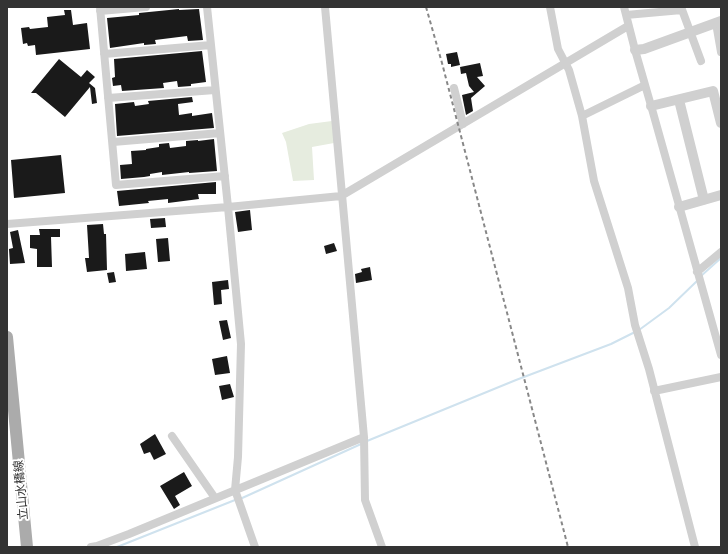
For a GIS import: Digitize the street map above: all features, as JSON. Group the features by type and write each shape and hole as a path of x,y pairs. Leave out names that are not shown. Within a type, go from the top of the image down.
{"main road":[{"name":"立山水橋線","path":"7,337 27,547"}],"street":[{"path":"146,7 100,9 116,185 225,176"},
{"path":"206,7 225,176 241,344 238,457 235,490 255,547"},
{"path":"325,7 364,437 365,500 382,547"},
{"path":"550,7 558,49 569,70 582,116 594,181 628,288 635,325 695,547"},
{"path":"701,61 682,9 625,11 721,355"},
{"path":"635,50 718,22 721,52"},
{"path":"7,224 342,196 628,26"},
{"path":"104,54 211,45"},
{"path":"582,116 645,85"},
{"path":"454,88 463,124"},
{"path":"108,98 216,90"},
{"path":"651,106 713,91 721,123"},
{"path":"679,100 704,200"},
{"path":"112,142 220,133"},
{"path":"679,207 721,195"},
{"path":"697,272 721,252"},
{"path":"654,391 721,377"},
{"path":"172,436 215,498"},
{"path":"91,547 129,534 364,437"}],"shaded area":[{"path":"332,121 334,143 312,147 314,180 293,181 286,142 282,133 309,124"}],"building":[{"path":"179,9 199,9 203,40 188,41 187,36 155,40 156,44 144,45 144,43 110,48 107,18"},
{"path":"64,10 71,10 73,25 87,23 90,49 36,55 35,45 28,46 27,43 23,44 21,28 29,27 30,29 48,27 47,17 65,15"},
{"path":"202,51 206,82 191,84 191,86 178,87 177,81 163,83 164,88 122,91 121,85 113,86 112,78 115,77 114,59"},
{"path":"457,52 460,65 451,67 451,64 448,64 446,54"},
{"path":"59,59 81,77 87,70 95,77 89,83 95,88 97,103 92,104 90,87 65,117 36,93 31,93"},
{"path":"480,63 483,76 477,77 485,86 471,98 473,111 466,115 462,95 474,92 469,86 466,73 461,74 460,67"},
{"path":"192,97 193,102 178,104 179,115 192,113 192,116 212,113 214,128 117,136 115,104 134,102 135,106 149,104 148,101"},
{"path":"214,139 217,171 162,175 162,172 150,174 150,176 121,179 120,165 132,164 131,151 146,150 159,147 159,144 169,143 170,148 186,146 186,141"},
{"path":"61,155 65,193 14,198 11,160"},
{"path":"216,182 216,194 198,194 199,199 168,203 168,199 148,201 149,203 119,206 117,191"},
{"path":"250,210 252,230 238,232 235,212"},
{"path":"165,218 166,227 151,228 150,219"},
{"path":"103,224 104,234 106,234 107,270 87,272 85,258 89,258 87,225"},
{"path":"39,229 60,229 60,237 51,237 52,267 37,267 37,249 30,248 30,235 40,235"},
{"path":"18,230 25,263 10,264 9,249 13,248 10,232"},
{"path":"168,238 170,261 158,262 156,239"},
{"path":"334,243 337,251 326,254 324,246"},
{"path":"145,252 147,269 126,271 125,254"},
{"path":"370,267 372,280 356,283 355,274 362,272 361,269"},
{"path":"114,272 116,282 109,283 107,273"},
{"path":"228,280 229,289 221,290 222,304 214,305 212,282"},
{"path":"227,320 231,338 223,340 219,321"},
{"path":"227,356 230,373 215,375 212,359"},
{"path":"230,384 234,397 222,400 219,386"},
{"path":"155,434 166,454 154,460 150,452 144,454 140,444"},
{"path":"184,472 192,486 175,496 180,505 174,509 160,486"}],"waterway":[{"path":"701,276 721,258"},
{"path":"639,330 669,308 698,280"},
{"path":"367,441 516,380 611,344 635,332"},
{"path":"240,499 361,444"},
{"path":"117,547 235,500"}],"railway":[{"path":"426,7 442,63 568,547"}]}
